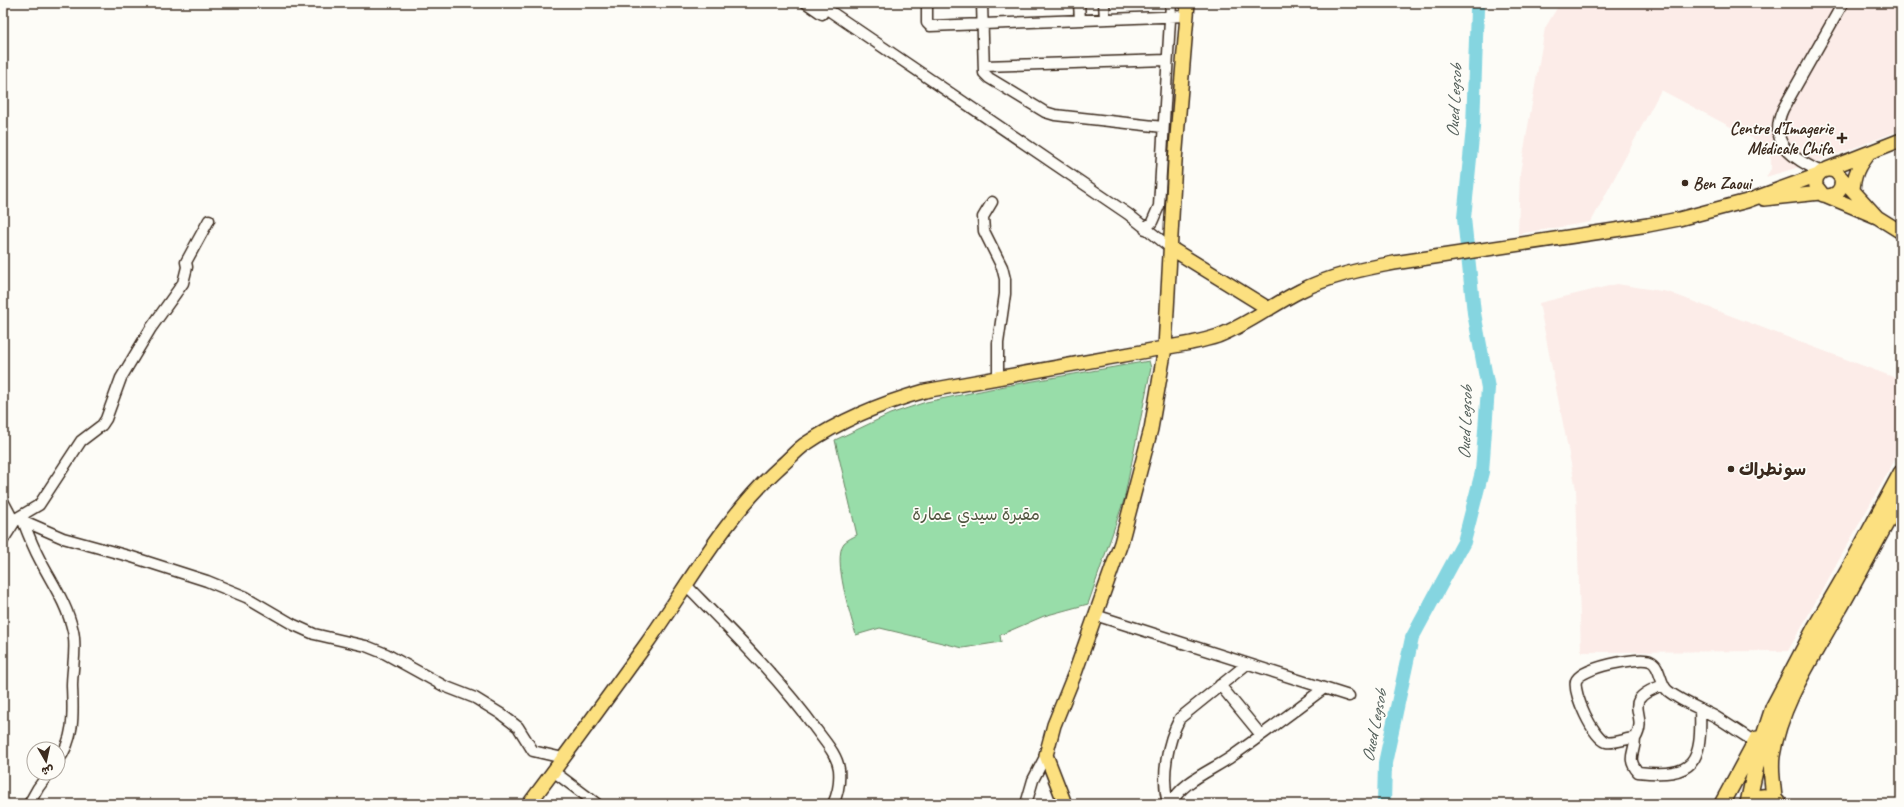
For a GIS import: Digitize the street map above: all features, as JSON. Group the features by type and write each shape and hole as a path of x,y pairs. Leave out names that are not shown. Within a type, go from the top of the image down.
{"highway":[{"path":"1722,804 1808,640 1852,564 1901,473"},
{"path":"1777,801 1772,757 1776,739 1788,705 1806,665 1821,641 1901,497"},
{"path":"1747,804 1760,748 1773,708"}],"main road":[{"path":"1065,804 1046,755 1054,725 1121,543 1151,429 1165,348 1172,249 1175,161 1187,9"},
{"path":"529,804 647,643 731,519 748,498 803,446 833,428 866,412 896,400 925,391 1165,348 1218,336 1302,290 1331,278 1394,263 1680,219 1747,201 1901,140"},
{"path":"1853,190 1854,175 1860,163 1869,153"},
{"path":"1822,172 1836,172 1877,217"},
{"path":"1822,172 1816,186 1823,195 1877,217 1901,232"},
{"path":"1747,201 1836,194 1841,187 1841,179"},
{"path":"1172,249 1269,309"},
{"path":"1747,804 1757,796 1763,795 1777,801"}],"street":[{"path":"806,3 817,5 1085,188 1128,214 1172,249"},
{"path":"927,3 927,23 930,26 1170,16 1187,9"},
{"path":"982,3 984,66 986,76 1045,112 1063,116 1163,127"},
{"path":"1079,3 1080,20"},
{"path":"1104,3 1105,18"},
{"path":"1145,229 1152,222 1159,206 1170,3"},
{"path":"1822,172 1796,160 1788,152 1780,138 1778,127 1783,109 1843,3"},
{"path":"984,66 1167,60"},
{"path":"1161,160 1175,161"},
{"path":"992,202 983,217 984,231 1002,267 1005,279 1005,294 998,343 998,377"},
{"path":"1159,206 1173,210"},
{"path":"3,540 10,519 39,505 81,442 102,425 106,419 121,378 151,328 183,283 187,267 186,262 209,220"},
{"path":"3,501 10,519 40,560 61,597 74,637 72,686 74,718 66,748"},
{"path":"10,519 63,538 132,557 207,581 246,597 294,625 314,634 366,646 386,654 444,686 475,698 501,714 518,726 533,751 563,758"},
{"path":"686,585 758,659 803,711 832,752 839,768 838,793 833,804"},
{"path":"1095,615 1348,696"},
{"path":"1635,739 1633,738 1609,742 1600,737 1584,712 1576,686 1576,680 1584,672 1614,663 1640,659 1648,660 1654,664 1667,691 1755,742"},
{"path":"1168,804 1165,792 1165,772 1174,730 1180,718 1247,664"},
{"path":"1220,685 1261,735"},
{"path":"1663,685 1640,696 1636,706 1640,732 1635,739 1631,755 1633,766 1638,772 1667,774 1685,769 1692,764 1696,756 1700,709"},
{"path":"1171,804 1180,791 1187,785 1261,735 1323,689"},
{"path":"1026,804 1033,780 1046,755"},
{"path":"553,771 597,804"},
{"path":"29,804 43,781"}],"shaded area":[{"path":"1560,3 1901,3 1901,130 1822,160 1766,177 1771,169 1771,160 1767,149 1761,143 1661,90 1591,222 1518,234 1520,173 1545,28"},
{"name":"سونطراك","path":"1617,284 1668,292 1901,380 1901,449 1788,651 1581,652 1576,489 1539,303"}],"green space":[{"name":"مقبرة سيدي عمارة","path":"1149,361 1151,368 1124,500 1088,604 1044,616 1000,635 1001,642 963,648 880,628 856,635 847,602 841,574 840,561 844,543 857,535 835,440 890,414 926,402 1005,386"}],"waterway":[{"name":"Oued Legsob","path":"1384,804 1385,763 1412,638 1464,542 1482,472 1488,388 1474,313 1464,218 1473,128 1478,3"}],"place":[{"name":"Centre d’Imagerie Médicale Chifa","path":"1842,138"},
{"name":"Ben Zaoui","path":"1685,183"},
{"name":"سونطراك","path":"1731,469"}]}
